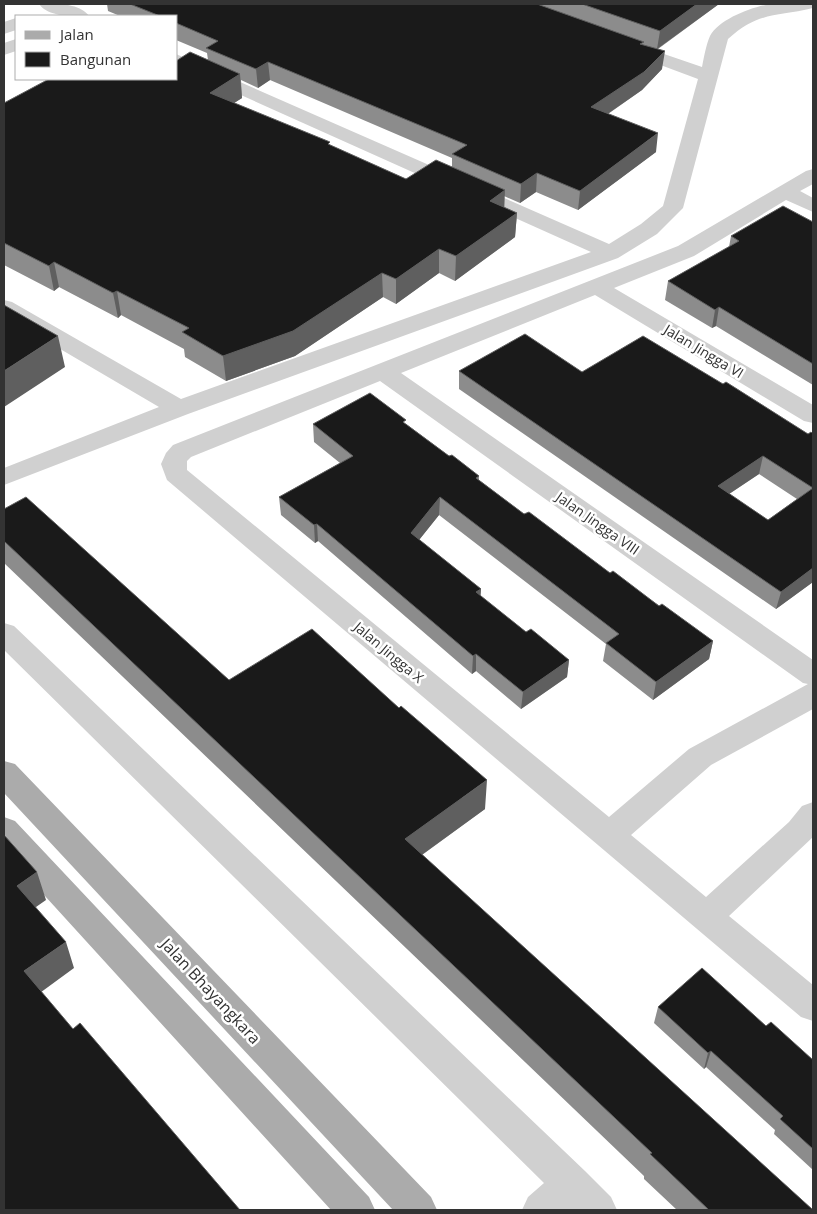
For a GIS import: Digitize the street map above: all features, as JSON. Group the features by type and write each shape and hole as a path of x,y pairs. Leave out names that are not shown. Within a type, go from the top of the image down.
{"main road":[{"name":"Jalan Bhayangkara","path":"4,773 418,1210"},
{"path":"4,830 356,1210"}],"street":[{"path":"78,15 96,4"},
{"path":"4,477 179,408 610,253 649,230 673,208 720,37 736,22 765,10 808,4"},
{"path":"48,6 73,15"},
{"path":"610,40 709,76"},
{"path":"178,60 610,253"},
{"path":"382,371 686,250 813,175"},
{"path":"786,192 813,206"},
{"name":"Jalan Jingga VI","path":"595,286 813,415"},
{"path":"4,308 179,408"},
{"name":"Jalan Jingga X","path":"382,371 182,451 175,457 172,466 176,474 813,1006"},
{"name":"Jalan Jingga VIII","path":"382,371 813,675"},
{"path":"4,633 598,1210"},
{"path":"609,836 700,757 798,705 813,694"},
{"path":"706,917 800,830 813,815"},
{"path":"541,1210 572,1184"}],"building":[{"path":"130,4 537,4 644,42 640,44 665,51 644,72 591,107 658,133 580,191 537,173 521,184 452,154 467,145 268,62 256,69 206,48 218,41 178,24 178,15 158,15"},
{"path":"582,4 697,4 660,31"},
{"path":"190,52 240,74 210,93 330,142 328,144 406,179 436,160 505,190 490,201 517,213 456,256 439,249 396,279 382,273 293,331 223,356 182,332 189,328 117,291 113,293 54,262 49,266 4,243 4,103 47,80 178,80 178,60"},
{"path":"783,206 813,222 813,364 719,307 715,310 668,281 739,241 731,236"},
{"path":"4,305 58,336 4,371"},
{"path":"525,334 582,372 643,336 723,384 726,382 808,434 811,432 813,434 813,488 813,568 781,592 459,371","holes":["763,456 813,488 768,520 718,486"]},
{"path":"370,393 406,420 403,422 449,456 452,455 479,476 476,478 524,514 529,512 610,573 613,571 659,606 662,604 713,641 656,682 606,643 619,634 440,497 411,533 481,589 476,592 526,632 531,629 569,660 523,692 476,654 473,656 317,524 314,525 279,497 353,456 313,424"},
{"path":"26,497 229,680 312,629 399,708 401,706 487,780 405,839 813,1210 709,1210 650,1154 652,1153 4,541 4,509"},
{"path":"4,835 37,872 17,886 66,942 24,971 73,1029 80,1023 240,1210 4,1210"},
{"path":"702,968 766,1026 771,1022 813,1060 813,1149 780,1119 783,1116 711,1051 708,1053 658,1007"}]}
